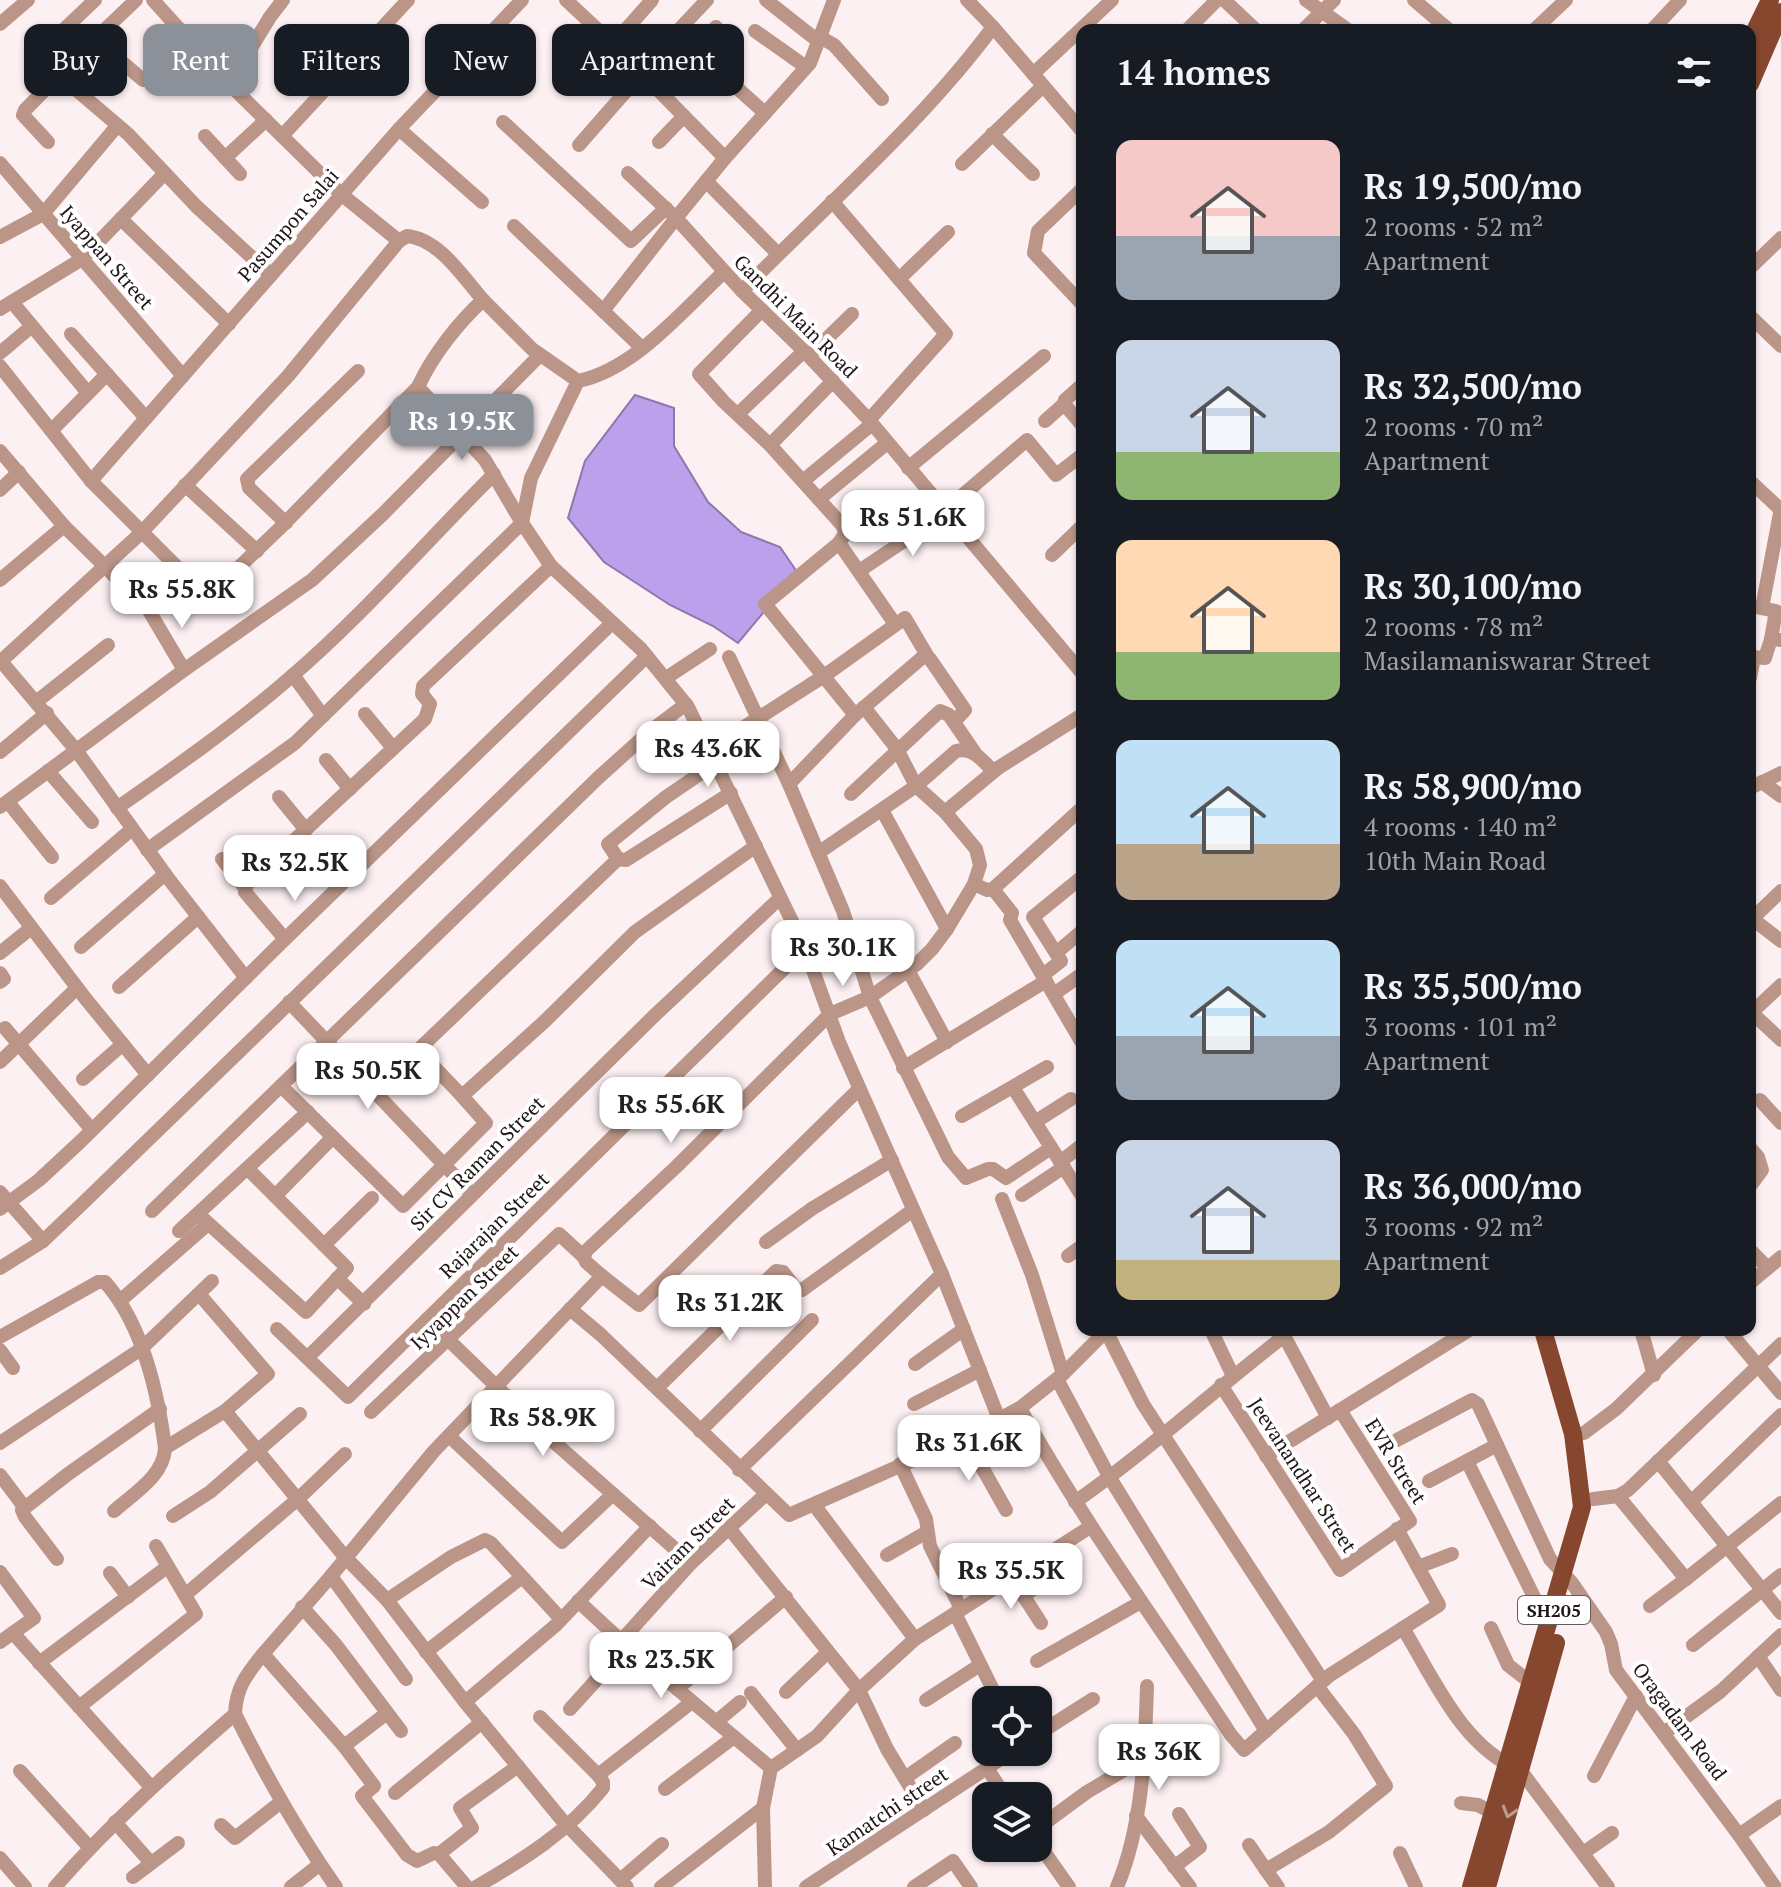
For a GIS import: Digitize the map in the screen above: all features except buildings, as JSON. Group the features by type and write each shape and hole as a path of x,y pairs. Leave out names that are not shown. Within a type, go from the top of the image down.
{"main road":[{"path":"1756,29 1770,0"},
{"path":"1756,70 1781,12"},
{"name":"SH205","path":"1487,1887 1531,1683 1553,1613 1568,1578 1582,1507 1581,1478 1573,1434 1545,1336"},
{"name":"SH205","path":"1471,1887 1491,1812 1514,1768 1593,1499 1584,1433 1555,1336"}],"street":[{"path":"3,17 28,0"},
{"path":"70,24 95,0"},
{"path":"111,24 136,0"},
{"path":"153,0 175,24"},
{"path":"258,37 283,0"},
{"path":"282,136 408,0"},
{"name":"Pasumpon Salai","path":"91,481 399,129 522,0"},
{"path":"631,24 652,0"},
{"path":"684,24 707,0"},
{"path":"766,0 819,39 834,45 882,99"},
{"path":"503,122 631,241 671,213 706,181 806,67 834,0"},
{"path":"967,0 1076,124"},
{"path":"1086,24 1112,0"},
{"path":"1193,24 1217,0"},
{"path":"1224,0 1250,24"},
{"path":"1306,0 1340,24"},
{"path":"1310,24 1334,0"},
{"path":"1414,0 1432,5 1445,24"},
{"path":"1540,24 1566,0"},
{"path":"1658,24 1680,0"},
{"path":"569,1 593,24"},
{"path":"742,291 969,59 993,27"},
{"path":"755,31 806,67"},
{"path":"1033,74 1076,34"},
{"path":"127,66 143,80"},
{"path":"962,164 1043,86"},
{"path":"744,94 765,113"},
{"path":"41,96 23,115 48,142"},
{"path":"83,96 271,275"},
{"path":"241,96 341,194 399,241"},
{"path":"579,145 622,96"},
{"path":"664,96 725,158"},
{"path":"659,142 684,116"},
{"path":"225,158 266,120"},
{"path":"0,237 43,214 117,126"},
{"path":"399,129 482,202"},
{"path":"992,134 1033,174"},
{"path":"205,136 240,174"},
{"name":"Iyappan Street","path":"0,163 183,376"},
{"path":"88,393 32,326 6,305 82,259 165,173"},
{"name":"Gandhi Main Road","path":"628,173 671,213 742,291 833,381 1076,666"},
{"path":"706,181 778,254"},
{"path":"1076,195 1038,231 1034,253 1076,298"},
{"path":"803,481 870,422 946,334 832,201"},
{"path":"1069,202 1076,207"},
{"path":"603,311 671,213"},
{"path":"121,219 229,324"},
{"path":"514,226 642,348"},
{"path":"899,279 948,232"},
{"path":"246,978 147,850 76,750 0,661 141,533 288,376 399,241 407,236 425,240 450,262 507,326 540,355 578,381 599,377 642,348 724,272"},
{"path":"1756,262 1781,238"},
{"path":"237,569 418,387 426,370 470,312 483,300"},
{"path":"762,310 699,372 717,395 770,445 845,528 839,543 765,604 824,676 897,749 916,786 945,812 979,855 980,865 974,884 932,949 870,997 830,1014 676,1167 586,1251 586,1262 639,1305 859,1089"},
{"path":"738,414 852,314"},
{"path":"1756,322 1781,346"},
{"path":"0,353 32,326"},
{"path":"71,334 146,418"},
{"path":"52,857 4,804 184,670 312,580 383,514 540,355"},
{"path":"908,468 1044,356"},
{"path":"0,366 91,481 210,600"},
{"path":"286,523 249,488 247,479 358,371"},
{"path":"52,430 107,374"},
{"path":"147,850 295,743 522,523 531,478 578,381"},
{"path":"770,445 833,381"},
{"path":"0,392 13,382"},
{"path":"418,387 462,433 494,474 551,566 647,656 686,704 805,948 839,1042 942,1274 999,1419"},
{"path":"1045,421 1076,390"},
{"path":"1064,404 1076,418"},
{"path":"859,571 945,512 1027,440 1056,475 1076,460"},
{"path":"819,499 887,443"},
{"path":"0,451 64,526 148,609 184,670"},
{"path":"0,490 19,472"},
{"path":"117,808 192,756 293,675 365,607 494,474"},
{"path":"185,485 257,551"},
{"path":"1756,486 1781,509 1756,607 1776,611 1776,640 1765,658 1756,657"},
{"path":"0,580 64,526"},
{"path":"1052,555 1076,532"},
{"path":"839,543 895,624"},
{"path":"245,888 429,713 430,704 422,694 423,686 551,566"},
{"path":"731,793 626,860 618,859 608,844 759,718 905,618 965,710 954,722"},
{"path":"43,1241 3,1201 39,1180 92,1130 612,623"},
{"path":"0,752 108,645"},
{"path":"666,678 710,649"},
{"path":"0,1268 43,1241 647,656"},
{"path":"729,657 789,784 843,911 870,997 948,1157 964,1177 971,1178 993,1169 1006,1178 1051,1148"},
{"path":"789,784 860,711 922,658 928,657"},
{"path":"293,675 323,716"},
{"path":"152,1211 599,777 686,704"},
{"path":"851,794 940,711 945,711 975,753 993,771"},
{"path":"365,714 393,748"},
{"path":"945,812 993,771 1076,719"},
{"path":"818,853 916,786 956,751 963,749 975,753"},
{"path":"326,760 350,789"},
{"path":"48,771 92,822"},
{"path":"1756,785 1781,773"},
{"path":"1756,785 1781,796"},
{"path":"279,797 306,830"},
{"path":"882,810 947,929"},
{"path":"974,884 987,890 993,889 1076,813"},
{"path":"51,898 132,829"},
{"path":"462,1096 545,1021 635,932 756,846"},
{"path":"222,859 285,939"},
{"path":"281,1086 403,1206 486,1123 418,1050 618,859"},
{"path":"81,947 165,874"},
{"path":"1048,983 1061,963 1033,917 1076,882"},
{"path":"0,886 148,1075"},
{"path":"993,889 1012,913 1010,920 1076,1028"},
{"path":"1756,914 1781,891"},
{"name":"Sir CV Raman Street","path":"308,1357 656,1014 780,898"},
{"path":"119,987 198,917"},
{"path":"1756,922 1781,941"},
{"path":"0,953 31,928"},
{"path":"1056,953 1076,936"},
{"name":"Rajarajan Street","path":"308,1357 348,1397 805,948"},
{"path":"908,970 947,1042"},
{"path":"0,973 4,979 0,982"},
{"path":"903,1068 1048,983 1076,976"},
{"path":"1756,1008 1781,985"},
{"path":"0,1062 77,988"},
{"path":"289,1002 472,1194"},
{"path":"1756,1017 1781,1040"},
{"path":"5,1028 92,1130"},
{"path":"83,1079 123,1044"},
{"path":"962,1116 1014,1089 1047,1067"},
{"path":"1014,1089 1051,1148 1069,1169 1022,1195"},
{"path":"1035,1122 1071,1099"},
{"path":"1760,1100 1781,1123"},
{"path":"121,1300 308,1112"},
{"path":"275,1196 333,1137"},
{"path":"1756,1156 1762,1170 1756,1178"},
{"path":"766,1242 813,1208 892,1160"},
{"path":"203,1219 306,1312 347,1268 248,1169"},
{"path":"324,1245 372,1198"},
{"path":"1002,1199 1032,1275 1060,1377 1110,1478 1266,1731"},
{"path":"657,1388 776,1271 783,1272 794,1287 802,1290 913,1210"},
{"path":"179,1231 203,1219"},
{"name":"Iyyappan Street","path":"371,1412 559,1234 584,1257"},
{"path":"1068,1256 1076,1250"},
{"path":"1756,1256 1768,1268"},
{"path":"1756,1278 1781,1257"},
{"path":"739,1470 942,1274"},
{"path":"336,1887 281,1802 235,1714 241,1681 428,1457 602,1276"},
{"path":"337,1278 364,1304"},
{"path":"0,1443 141,1349 212,1281"},
{"path":"0,1337 98,1282 105,1282 121,1300 136,1331 160,1409 165,1448 162,1464 156,1473 114,1511"},
{"path":"165,1448 225,1411 268,1374 199,1294"},
{"path":"570,1309 657,1388 765,1495"},
{"path":"427,1319 496,1387 691,1563"},
{"path":"700,1431 812,1320"},
{"path":"277,1329 308,1357"},
{"path":"915,1364 964,1329"},
{"path":"915,1639 815,1506 900,1464 965,1437 1020,1408 1060,1377 1100,1336"},
{"path":"1109,1336 1143,1404 1386,1786 1329,1832 1266,1870"},
{"name":"Jeevanandhar Street","path":"1213,1336 1227,1381 1266,1456 1340,1570 1397,1529"},
{"path":"1075,1502 1163,1436 1280,1336"},
{"name":"EVR Street","path":"1283,1336 1410,1521 1397,1529"},
{"path":"1266,1456 1459,1336"},
{"path":"1643,1336 1654,1375"},
{"path":"1584,1433 1654,1375 1692,1336"},
{"path":"1733,1336 1781,1393"},
{"path":"1593,1499 1618,1496 1781,1344"},
{"path":"0,1350 13,1368"},
{"path":"914,1404 980,1370"},
{"name":"Oragadam Road","path":"1397,1440 1472,1400 1478,1404 1550,1559 1568,1578 1606,1632 1616,1670 1775,1878"},
{"path":"1020,1408 1090,1527 1244,1750 1320,1684 1439,1605 1397,1529"},
{"path":"57,1559 22,1510 160,1409"},
{"path":"225,1411 345,1557 387,1600 465,1702 568,1826 623,1883 662,1844"},
{"path":"173,1516 210,1492 300,1414"},
{"path":"1691,1502 1781,1415"},
{"path":"449,1436 562,1542 613,1494"},
{"path":"965,1437 1006,1510"},
{"path":"1429,1481 1497,1445"},
{"path":"185,1595 299,1498 345,1454"},
{"path":"1467,1461 1535,1599 1553,1613"},
{"path":"1658,1461 1781,1613"},
{"path":"900,1464 926,1519 930,1546 991,1686"},
{"path":"0,1475 25,1508"},
{"name":"Vairam Street","path":"570,1709 691,1563 765,1495 786,1514 815,1506"},
{"path":"1618,1496 1686,1579"},
{"path":"1650,1606 1781,1503"},
{"path":"465,1702 561,1619 650,1526"},
{"path":"765,1887 763,1808 771,1768 817,1736 859,1690 915,1639 1090,1527"},
{"path":"729,1528 859,1690 924,1810"},
{"path":"887,1555 927,1532"},
{"path":"387,1600 481,1540 491,1543 561,1619"},
{"path":"79,1707 196,1614 156,1546"},
{"path":"1418,1567 1452,1554"},
{"path":"39,1663 167,1567"},
{"path":"1023,1596 1063,1569"},
{"path":"0,1572 34,1618 6,1637 39,1663 151,1787"},
{"path":"110,1573 128,1597"},
{"path":"1693,1645 1781,1575"},
{"path":"331,1576 406,1679"},
{"path":"426,1652 522,1577"},
{"path":"1012,1578 1041,1623"},
{"path":"677,1689 786,1597"},
{"path":"578,1601 624,1644 771,1768"},
{"path":"1037,1661 1141,1602"},
{"path":"302,1607 336,1645 401,1731"},
{"path":"1403,1628 1461,1723 1490,1753 1514,1768 1608,1887"},
{"path":"1491,1628 1508,1665 1531,1683"},
{"path":"1664,1733 1721,1691 1781,1635"},
{"path":"786,1692 828,1652"},
{"path":"263,1654 344,1746 374,1786 362,1796 407,1855 417,1861 434,1853 439,1854 467,1887"},
{"path":"1758,1656 1781,1690"},
{"path":"926,1700 980,1665"},
{"path":"1132,1887 1120,1880 1136,1816 1145,1756 1147,1686"},
{"path":"1594,1776 1636,1696"},
{"path":"716,1722 745,1697 797,1750"},
{"path":"1052,1725 1093,1699"},
{"path":"598,1775 692,1702"},
{"path":"344,1746 387,1713"},
{"path":"63,1884 90,1848 115,1822 235,1714"},
{"path":"476,1887 531,1855 568,1826 603,1788 598,1775 540,1717"},
{"path":"395,1793 482,1722"},
{"path":"665,1789 734,1737"},
{"path":"1052,1818 1087,1792 1180,1737"},
{"path":"905,1778 955,1743"},
{"path":"439,1854 472,1828 460,1808 518,1766"},
{"name":"Kamatchi street","path":"806,1887 990,1766"},
{"path":"987,1768 996,1782"},
{"path":"20,1771 90,1848"},
{"path":"221,1825 235,1838 281,1802"},
{"path":"1461,1803 1478,1805 1491,1812"},
{"path":"1742,1833 1781,1806"},
{"path":"661,1887 763,1808"},
{"path":"1174,1867 1200,1847 1179,1814"},
{"path":"1136,1816 1190,1887"},
{"path":"115,1822 151,1863"},
{"path":"1583,1853 1612,1833"},
{"path":"133,1877 178,1843"},
{"path":"1249,1845 1278,1887"},
{"path":"1400,1853 1416,1887"},
{"path":"0,1858 25,1887"},
{"path":"914,1887 953,1861 971,1887"},
{"path":"1051,1862 1069,1887"},
{"path":"291,1887 320,1864"}],"shaded area":[{"path":"635,395 674,408 674,446 708,502 741,532 780,547 797,572 738,643 713,626 670,605 604,562 568,518 585,461"}]}
